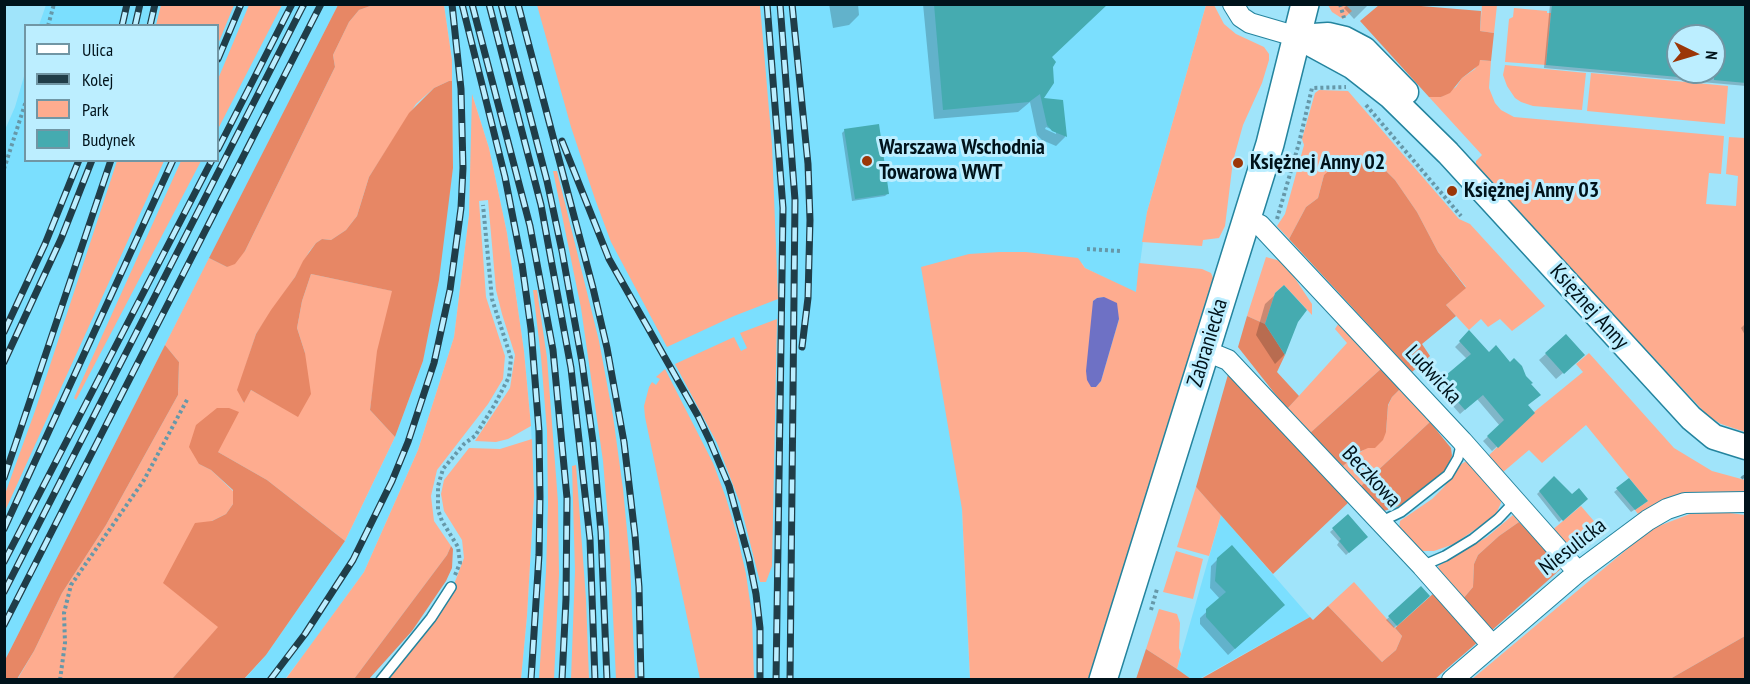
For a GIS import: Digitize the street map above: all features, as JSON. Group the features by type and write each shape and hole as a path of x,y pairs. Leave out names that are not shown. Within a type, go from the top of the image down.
{"main road":[{"name":"Zabraniecka","path":"1103,680 1270,144 1305,4"}],"street":[{"name":"Księżnej Anny","path":"1233,4 1250,23 1298,37 1328,35 1345,39 1364,49 1416,104 1448,153 1691,418 1714,436 1743,446"},
{"name":"Ludwicka","path":"1247,219 1260,225 1269,234 1462,441 1578,572"},
{"name":"Beczkowa","path":"1206,351 1228,360 1422,566 1492,645"},
{"name":"Niesulicka","path":"1452,680 1578,572 1648,520 1667,509 1685,503 1746,502"}],"lane":[{"path":"1380,522 1401,512 1448,475 1458,458 1462,441"},
{"path":"1422,566 1445,556 1473,539 1498,519 1515,501"},
{"path":"381,680 431,618 451,587"}],"path":[{"path":"49,24 54,4"},
{"path":"1269,234 1279,214 1312,88 1350,87"},
{"path":"1365,104 1461,216"},
{"path":"4,169 24,107"},
{"path":"451,587 460,563 458,548 438,510 438,486 443,469 464,444 475,436 495,404 509,377 511,358 492,299 483,205"},
{"path":"1087,249 1120,251"},
{"path":"60,680 65,643 64,613 71,585 144,480 188,398"},
{"path":"1742,476 1746,481"},
{"path":"1149,617 1158,586"}],"shaded area":[{"path":"46,5 338,5 5,660 4,132 15,107 24,76 24,162 219,162 219,24 39,24"},
{"path":"338,5 373,5 359,10 349,22 333,55 335,67 245,251 235,264 227,267 209,258"},
{"path":"444,5 1206,5 1147,212 1136,293 1085,268 1082,263 962,509 970,679 521,679 534,496 531,426 524,351 507,233 489,148 473,97 469,215 454,337 418,450 364,572 306,652 285,679 244,680 266,655 345,541 395,437 423,361 453,168 452,60"},
{"path":"1379,5 1481,11 1480,31 1494,33 1491,61 1480,60 1479,65 1462,78 1450,93 1441,97 1429,97 1360,21"},
{"path":"452,81 453,168 439,280 423,361 395,437 370,410 377,351 392,291 311,274 302,301 297,328 305,353 311,394 298,417 251,390 244,403 237,390 256,334 271,310 316,243 322,239 331,240 346,230 357,216 369,177 409,113 434,88"},
{"path":"1353,160 1379,164 1395,180 1417,212 1438,252 1466,288 1446,305 1456,316 1422,344 1430,356 1412,372 1289,239 1306,207 1318,198 1324,175 1332,168"},
{"path":"1104,297 1117,303 1119,319 1101,381 1096,387 1091,387 1086,371 1093,301"},
{"path":"1247,316 1265,324 1285,355 1277,372 1299,396 1287,409 1238,347"},
{"path":"165,345 179,362 178,395 106,525 62,593 34,651 17,679 5,679 5,660"},
{"path":"1383,367 1401,388 1388,405 1386,432 1383,440 1375,448 1359,452 1343,466 1309,434"},
{"path":"1229,371 1350,501 1273,574 1196,487"},
{"path":"217,408 229,408 239,412 218,452 267,480 345,541 266,655 244,679 172,679 218,627 163,583 195,523 212,521 226,514 233,504 233,490 211,470 199,464 189,447 196,425"},
{"path":"1430,422 1451,448 1452,456 1446,470 1406,504 1384,511 1361,486"},
{"path":"1221,515 1310,617 1199,679 1191,679 1177,669"},
{"path":"1519,522 1563,567 1490,632 1462,600 1473,587 1474,564 1478,555"},
{"path":"451,546 453,549 452,568 446,581 412,631 369,679 354,679 447,555"},
{"path":"1434,593 1479,641 1435,679 1199,680 1310,617 1313,620 1328,606 1382,662 1396,650 1402,636 1395,628"},
{"path":"1745,636 1745,679 1670,679"},
{"path":"1146,649 1177,669 1191,679 1136,679"}],"green space":[{"path":"161,4 234,5 219,42 219,24 156,24"},
{"path":"249,5 282,5 219,127 219,77"},
{"path":"373,5 444,5 452,60 452,81 434,88 416,104 369,177 357,216 346,230 331,240 322,239 309,252 295,277 256,334 244,371 243,403 251,390 298,416 305,353 297,328 302,301 311,274 393,291 378,351 370,410 395,437 345,541 267,480 218,452 199,464 211,470 233,491 233,504 226,514 212,521 219,627 172,679 17,680 62,593 106,525 178,395 179,362 165,345 209,258 227,267 245,251 335,67 333,55 349,22 359,10"},
{"path":"537,5 760,5 772,145 778,299 734,316 667,347 611,242 571,127"},
{"path":"1206,5 1214,5 1224,24 1236,34 1264,47 1269,54 1262,83 1243,125 1233,161 1225,226 1219,238 1203,240 1202,246 1142,242 1147,212"},
{"path":"1328,5 1346,5 1352,11 1343,19 1332,12"},
{"path":"1482,5 1497,5 1494,33 1480,31"},
{"path":"1514,8 1551,13 1546,65 1505,62 1509,19 1513,17"},
{"path":"1480,60 1491,61 1489,88 1495,103 1501,110 1514,117 1724,136 1721,174 1709,173 1706,204 1736,206 1738,176 1726,174 1729,137 1745,138 1745,432 1721,424 1708,416 1513,207 1476,164 1482,155 1429,97 1441,97 1456,87 1462,78 1475,69"},
{"path":"1505,65 1586,73 1582,110 1533,106 1521,102 1515,98 1507,86 1503,75"},
{"path":"1591,73 1666,80 1666,84 1728,86 1725,124 1587,111"},
{"path":"1319,90 1348,91 1459,219 1470,224 1545,306 1512,331 1500,319 1488,327 1481,319 1469,330 1446,305 1466,287 1438,252 1417,212 1395,180 1379,164 1324,175 1318,198 1306,207 1289,239 1277,226 1285,214 1304,145 1302,139 1315,93"},
{"path":"472,94 489,148 507,233 524,351 531,426 508,439 496,442 475,441 510,388 515,355 496,290 488,200 479,201 486,297 505,356 503,379 488,404 437,470 431,496 434,521 451,546 447,555 354,679 285,680 364,572 418,450 454,337 469,215"},
{"path":"117,162 164,162 5,511 5,494 35,411"},
{"path":"181,162 200,162 76,400 74,398"},
{"path":"553,171 557,171 599,341 613,416 630,562 635,679 616,679 603,461 581,308"},
{"path":"1026,252 1078,258 1085,268 1136,292 1139,263 1202,269 1211,273 1215,283 1091,679 970,679 962,509 921,267 969,254","holes":["1104,297 1119,319 1101,381 1096,387 1093,301"]},
{"path":"1266,257 1284,262 1312,304 1312,315 1284,285 1275,293 1265,324 1247,316"},
{"path":"533,290 537,290 547,358 558,502 559,574 554,679 539,679 546,572 547,431"},
{"path":"777,319 772,566 766,582 760,582 740,503 717,443 675,364 734,337 741,351 747,348 740,333"},
{"path":"1340,321 1351,330 1377,365 1383,367 1309,434 1287,409 1347,343 1335,329"},
{"path":"1589,353 1674,448 1712,471 1745,480 1745,495 1683,496 1667,499 1638,514 1635,510 1648,501 1586,425 1542,463 1529,450 1502,473 1487,457 1534,412 1583,372 1576,364"},
{"path":"665,369 713,463 737,535 752,616 754,679 700,679 645,417 644,406 649,387 652,382 656,385 660,379 656,377"},
{"path":"1401,388 1430,422 1361,486 1343,466 1386,432 1388,406 1392,397"},
{"path":"532,439 534,496 521,679 386,680 427,631 450,595 464,558 462,540 444,511 441,494 444,480 469,448 500,449"},
{"path":"1468,460 1500,492 1501,503 1495,516 1454,544 1434,551 1421,551 1399,528 1400,521 1432,499 1460,465"},
{"path":"576,465 586,599 589,679 571,679 575,571 572,466"},
{"path":"1196,487 1221,515 1209,556 1177,547"},
{"path":"1581,506 1605,534 1574,556 1551,531"},
{"path":"1723,512 1745,515 1745,636 1670,679 1471,680 1651,529 1690,514"},
{"path":"1513,515 1519,522 1478,555 1474,564 1473,587 1462,600 1442,577 1438,566 1487,537"},
{"path":"1176,551 1203,559 1193,599 1163,592"},
{"path":"1354,582 1402,636 1396,650 1382,662 1328,606"},
{"path":"1159,609 1177,614 1180,623 1179,648 1181,654 1177,669 1146,649"}],"building":[{"path":"934,4 1108,4 1052,57 1056,62 1053,67 1054,83 1044,98 1063,100 1067,137 1052,131 1047,125 1040,94 1029,102 943,110"},
{"path":"1552,4 1746,4 1746,83 1726,81 1726,24 1666,24 1666,76 1546,65"},
{"name":"Warszawa Wschodnia Towarowa WWT","path":"879,124 889,194 855,199 844,129"},
{"path":"1284,285 1307,310 1298,322 1285,355 1265,324 1275,293"},
{"path":"1469,330 1489,352 1496,345 1510,362 1514,358 1541,395 1528,405 1535,413 1498,448 1487,436 1504,420 1483,395 1465,410 1439,381 1471,354 1459,341"},
{"path":"1566,334 1585,355 1564,374 1545,353"},
{"path":"1554,476 1572,494 1579,488 1588,499 1563,521 1539,491"},
{"path":"1629,478 1648,501 1635,510 1616,488"},
{"path":"1348,514 1368,537 1349,553 1332,528"},
{"path":"1232,545 1285,605 1235,649 1206,617 1206,609 1226,592 1215,581 1217,558"},
{"path":"1421,586 1430,596 1397,626 1388,616"}],"railway":[{"path":"122,24 127,4"},
{"path":"135,24 140,4"},
{"path":"150,24 155,4"},
{"path":"219,57 241,4"},
{"path":"219,147 292,4"},
{"path":"4,592 304,4"},
{"path":"4,625 321,4"},
{"path":"270,680 305,634 353,560 392,481 408,442 434,363 450,290 461,208 463,168 461,89 452,4"},
{"path":"462,4 505,177 522,264 531,329 539,431 540,497 539,555 531,680"},
{"path":"472,4 530,226 553,350 567,498 562,680"},
{"path":"489,4 541,205 571,368 590,539 595,680"},
{"path":"501,4 547,181 582,362 593,442 601,532 607,680"},
{"path":"518,4 607,348 624,442 635,535 639,587 641,680"},
{"path":"767,4 783,208 776,680"},
{"path":"780,4 795,200 790,680"},
{"path":"792,4 808,164 810,220 808,298 802,347"},
{"path":"562,141 609,259 698,416 729,486 756,594 760,628 760,680"},
{"path":"4,332 45,244 78,162"},
{"path":"4,362 61,239 91,162"},
{"path":"4,478 110,162"},
{"path":"4,529 172,162"},
{"path":"4,562 211,162"}],"place":[{"name":"Warszawa Wschodnia Towarowa WWT","path":"867,161"},
{"name":"Księżnej Anny 02","path":"1238,163"},
{"name":"Księżnej Anny 03","path":"1452,191"}]}
